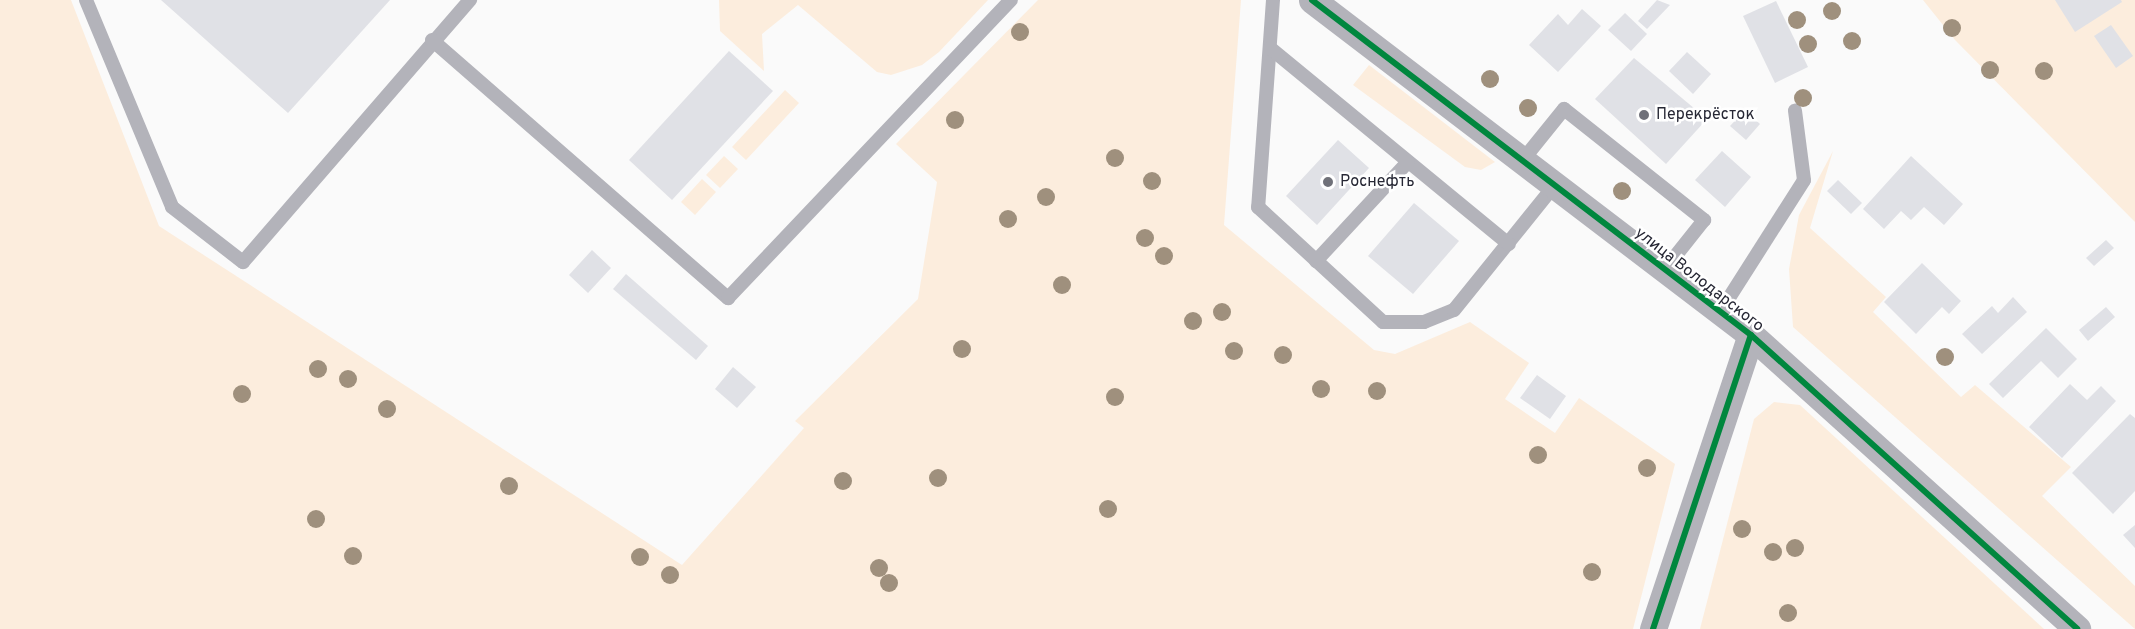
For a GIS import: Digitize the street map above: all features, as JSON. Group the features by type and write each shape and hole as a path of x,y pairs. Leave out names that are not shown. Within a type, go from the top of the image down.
{"street":[{"name":"улица Володарского","path":"1312,0 1750,335 2077,629"},
{"path":"1653,629 1750,335"}],"lane":[{"path":"86,0 172,207 243,262 432,40 470,0"},
{"path":"432,40 728,298 1011,0"},
{"path":"1273,0 1258,207 1383,322 1404,324 1424,322 1454,310 1555,185"},
{"path":"1270,48 1509,244"},
{"path":"1522,161 1564,109 1704,220 1665,269"},
{"path":"1720,312 1804,180 1795,111"},
{"path":"1316,261 1408,162"}],"shaded area":[{"path":"0,0 71,0 159,226 682,565 804,428 795,421 918,299 937,182 896,144 1038,0 1241,0 1224,225 1374,350 1395,354 1470,322 1529,363 1505,399 1555,433 1579,398 1675,464 1633,629 0,629"},
{"path":"719,0 988,0 939,52 922,65 891,75 877,72 798,5 762,34 764,71 720,31"},
{"path":"1923,0 2135,0 2135,222 1955,40"},
{"path":"1369,65 1495,162 1481,170 1465,167 1353,85"},
{"path":"785,90 799,103 746,160 732,147"},
{"path":"1833,151 1810,228 1886,297 1873,312 1961,397 1975,385 2071,467 2042,496 2135,586 2135,629 1793,327 1789,269 1799,215"},
{"path":"724,156 738,169 720,188 706,175"},
{"path":"702,179 716,192 695,215 681,202"},
{"path":"1774,402 1800,405 2044,629 1700,629 1754,419"}],"building":[{"path":"161,0 390,0 288,113"},
{"path":"1657,0 1670,5 1647,29 1638,21"},
{"path":"2055,0 2121,0 2122,2 2075,32"},
{"path":"1776,1 1808,67 1775,83 1743,16"},
{"path":"1582,9 1601,26 1558,72 1529,45 1558,14 1568,25"},
{"path":"1625,13 1647,34 1631,51 1608,30"},
{"path":"2111,25 2133,56 2116,68 2094,36"},
{"path":"729,51 773,91 672,200 629,160"},
{"path":"1687,52 1711,74 1693,94 1669,71"},
{"path":"1634,58 1707,119 1666,164 1595,99"},
{"path":"1745,110 1760,124 1746,140 1730,126"},
{"path":"1338,140 1369,168 1317,225 1286,196"},
{"path":"1722,151 1751,177 1725,207 1695,180"},
{"path":"1911,156 1963,204 1944,225 1924,207 1911,220 1901,211 1884,229 1863,209"},
{"path":"1838,180 1862,203 1851,214 1827,191"},
{"path":"1414,203 1459,241 1413,294 1368,256"},
{"path":"2106,240 2114,248 2094,266 2086,258"},
{"path":"592,250 611,268 588,293 569,275"},
{"path":"1922,263 1961,301 1949,314 1942,307 1916,334 1884,302"},
{"path":"626,274 708,346 696,360 613,289"},
{"path":"2013,297 2027,312 1982,354 1962,334 1992,306 1998,313"},
{"path":"2106,307 2115,317 2088,341 2079,330"},
{"path":"2046,328 2077,359 2058,378 2041,361 2003,398 1989,384"},
{"path":"733,367 756,387 737,408 715,389"},
{"path":"1537,375 1566,396 1550,419 1520,398"},
{"path":"2070,384 2087,400 2101,386 2116,401 2062,458 2029,427"},
{"path":"2130,414 2135,418 2135,491 2113,514 2072,473"},
{"path":"2135,525 2135,548 2123,535"}],"cycle path":[{"path":"1312,0 1751,335 2077,629"},
{"path":"1653,629 1751,335"}],"place":[{"name":"Перекрёсток","path":"1644,115"},
{"name":"Роснефть","path":"1328,182"}]}
